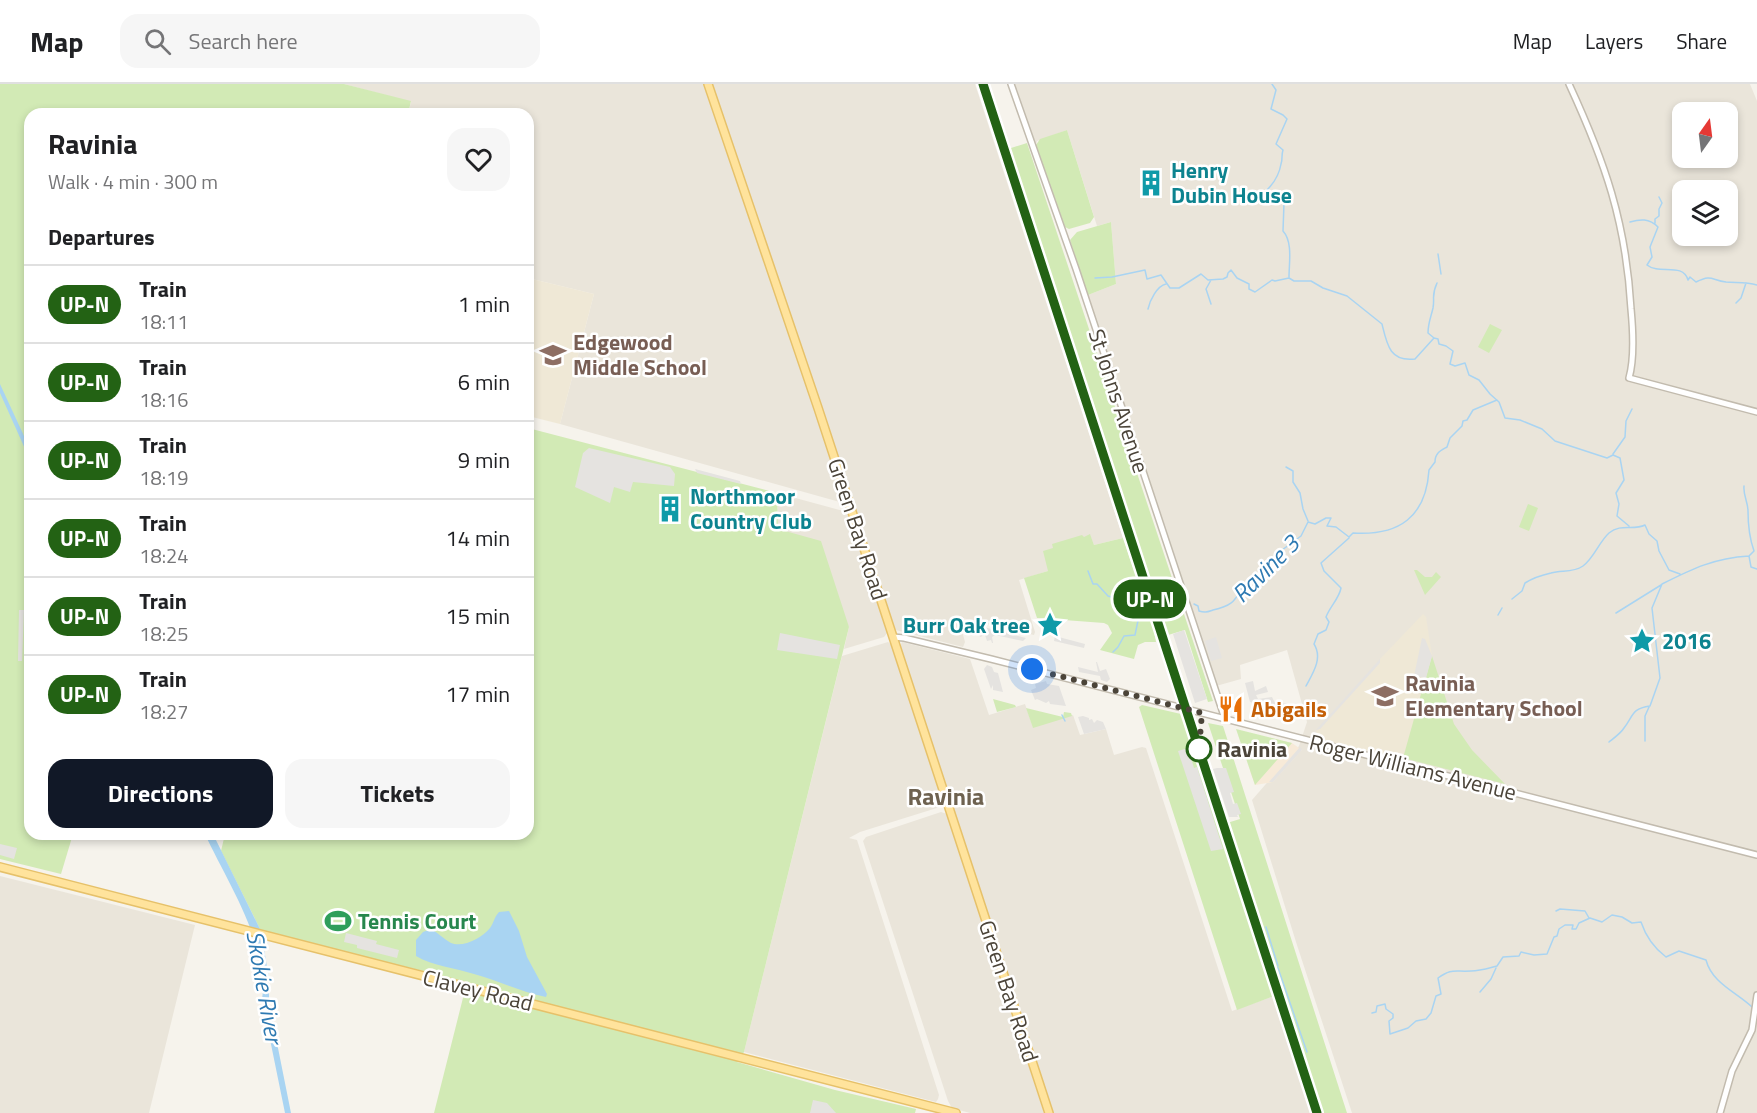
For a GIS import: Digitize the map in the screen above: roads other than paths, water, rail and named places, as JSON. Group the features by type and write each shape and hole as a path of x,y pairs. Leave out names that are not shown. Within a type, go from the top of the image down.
{"main road":[{"name":"Green Bay Road","path":"708,84 818,408 1049,1113"},
{"name":"Clavey Road","path":"0,867 956,1113"}],"street":[{"name":"St Johns Avenue","path":"1011,84 1064,234 1225,719"},
{"path":"1569,84 1603,164 1622,232 1632,316 1629,378 1757,411"},
{"name":"Roger Williams Avenue","path":"893,637 991,659 1757,855"},
{"path":"1720,1113 1732,1071 1752,1030 1757,995"}],"water":[{"path":"0,384 24,436 24,447 0,393"},
{"name":"Skokie River","path":"208,840 216,840 261,931 269,979 269,1003 291,1113 285,1113 262,1000 263,979 260,958 235,893"},
{"path":"509,911 519,931 527,957 547,994 546,997 437,965 416,956 416,940 423,932 431,929 451,943 467,943 487,932 499,912"}],"waterway":[{"name":"Ravine 3","path":"1272,84 1276,90 1271,109 1287,119 1276,144 1283,150 1280,168 1276,179 1267,190 1284,203 1283,231 1289,247 1289,277"},
{"path":"1655,223 1662,203 1659,197"},
{"path":"1630,222 1644,220 1658,227 1650,247 1652,257 1647,265 1652,268 1681,271 1688,280 1690,277 1696,282 1709,278 1757,285"},
{"path":"1438,254 1441,274"},
{"name":"Ravine 3","path":"1095,278 1145,270 1147,279 1161,275 1170,288 1179,288 1201,274 1208,280 1223,279 1231,270 1237,278 1249,284 1249,289 1255,292 1272,280 1289,278 1294,281 1311,281 1323,288 1347,296 1382,324 1388,345 1400,358 1415,359 1434,338 1438,339 1439,344 1453,351 1450,364 1455,366 1465,363 1469,375 1479,380 1499,402 1505,418 1520,420 1542,429 1555,441 1607,458 1613,455 1620,458 1624,480 1616,493 1619,504 1617,516 1629,526"},
{"path":"1211,280 1206,289 1211,304"},
{"path":"1434,338 1428,333 1428,329 1437,283"},
{"path":"1736,303 1741,298 1746,283"},
{"path":"1148,309 1154,294 1166,284"},
{"name":"Ravine 3","path":"1194,604 1198,606 1199,611 1204,612 1221,608 1232,602 1248,580 1255,580 1278,553 1301,536 1308,522 1315,524 1331,518 1327,526 1336,527 1349,537 1353,533 1384,531 1407,520 1422,500 1429,470 1437,454 1447,447 1450,438 1473,410 1497,400"},
{"path":"1613,454 1625,437 1626,421 1632,409"},
{"path":"1286,467 1293,471 1293,482 1300,493 1308,521"},
{"path":"1744,486 1749,531 1754,551 1749,556"},
{"name":"Ravine 3","path":"1512,599 1522,591 1525,583 1531,580 1583,566 1609,533 1618,528 1645,525 1649,534 1657,541 1659,551 1669,570 1680,574"},
{"path":"1306,686 1314,671 1318,655 1314,644 1318,634 1326,630 1329,622 1326,617 1341,588 1324,571 1321,563 1349,538"},
{"name":"Ravine 3","path":"1609,742 1621,732 1636,711 1650,706 1660,678 1652,608 1662,584 1704,565 1736,557 1749,556 1751,567 1757,569"},
{"name":"Ravine 3","path":"1088,571 1093,584 1097,584 1108,596 1121,600 1125,607 1140,611"},
{"path":"1616,613 1661,585"},
{"name":"Ravine 3","path":"1157,607 1164,607"},
{"path":"1498,615 1502,608"},
{"name":"Ravine 3","path":"1113,652 1124,636 1135,635 1140,611 1143,610"},
{"path":"1645,741 1645,716 1649,707"},
{"path":"1062,715 1065,721"},
{"name":"Ravine 3","path":"1556,911 1560,909 1585,911 1589,918"},
{"name":"Ravine 3","path":"1372,1013 1376,1012 1377,1006 1385,1004 1386,1009 1393,1014 1393,1018 1389,1021 1390,1034 1408,1028 1416,1021 1426,1019 1431,1013 1436,996 1441,994 1438,978 1443,975 1450,972 1497,966 1503,957 1519,956 1521,952 1534,955 1547,954 1554,937 1565,925 1573,925 1572,929 1576,929 1579,923 1590,918 1602,922 1612,915 1622,917 1632,923 1641,922 1651,942 1666,957 1679,951 1706,960 1713,975 1752,1007"},
{"path":"1266,927 1278,966"},
{"path":"1277,968 1307,1052"},
{"name":"Ravine 3","path":"1480,992 1491,979 1496,968"}],"railway":[{"path":"980,84 1314,1113"}],"train":[{"name":"UP-N","path":"983,84 1317,1113"}],"place":[{"name":"Henry Dubin House","path":"1151,183"},
{"name":"Edgewood Middle School","path":"553,355"},
{"name":"Northmoor Country Club","path":"670,509"},
{"name":"Burr Oak tree","path":"1050,625"},
{"name":"2016","path":"1642,641"},
{"name":"Ravinia Elementary School","path":"1385,696"},
{"name":"Abigails","path":"1231,709"},
{"name":"Ravinia","path":"1199,749"},
{"name":"Tennis Court","path":"338,921"}],"district":[{"name":"Ravinia","path":"946,797"}]}
